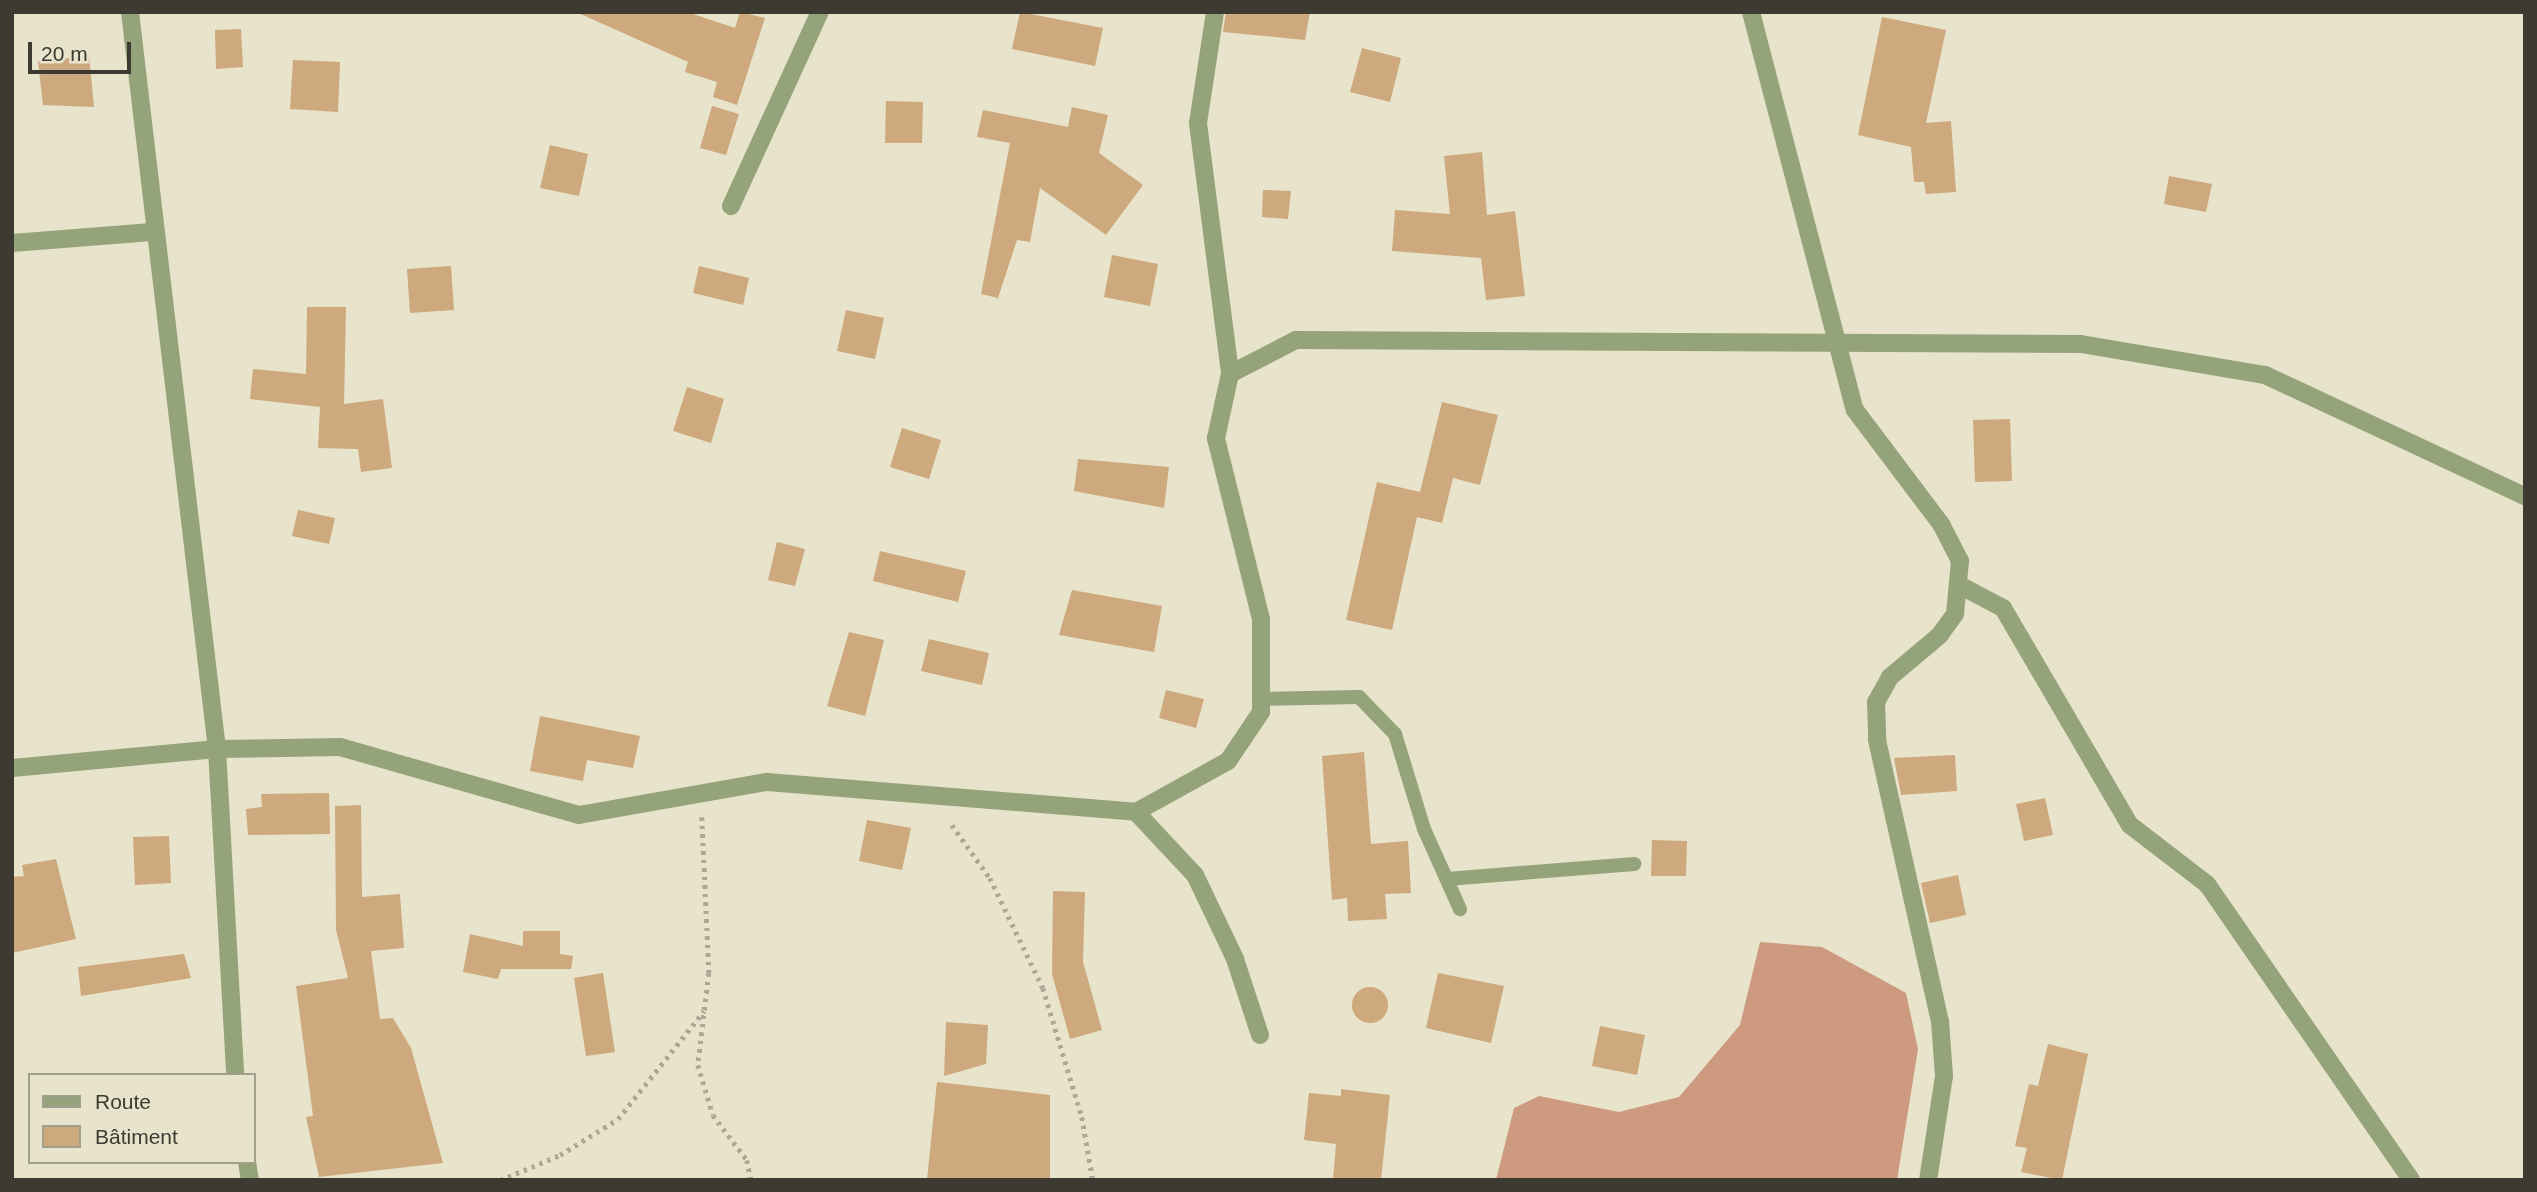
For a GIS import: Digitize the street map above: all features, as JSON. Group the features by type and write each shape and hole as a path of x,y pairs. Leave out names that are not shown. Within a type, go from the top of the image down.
{"street":[{"path":"130,12 152,232 217,749 234,1073"},
{"path":"731,206 820,12"},
{"path":"12,768 217,749 340,747 579,815 767,782 1136,812 1228,761 1261,712 1261,619 1216,438 1230,374 1198,122 1215,12"},
{"path":"1751,12 1855,410 1955,543 1963,587 1940,635 1889,677 1876,702 1877,740 1940,1021 1944,1076 1928,1180"},
{"path":"12,243 152,232"},
{"path":"1230,374 1296,340 1835,338 2081,344 2265,375 2525,496"},
{"path":"1963,587 2003,608 2130,825 2207,884 2410,1180"},
{"path":"1136,812 1195,875 1235,959 1260,1035"}],"lane":[{"path":"1261,699 1359,697 1395,734 1460,909"},
{"path":"1447,879 1634,864"}],"path":[{"path":"701,794 709,972 698,1065 713,1115 747,1160 751,1180"},
{"path":"932,795 990,878 1043,988 1082,1117 1093,1180"},
{"path":"500,1180 560,1155 618,1119 704,1010"}],"shaded area":[{"path":"1760,942 1822,947 1906,993 1918,1049 1897,1180 1496,1180 1514,1108 1539,1096 1619,1112 1679,1097 1740,1025"}],"building":[{"path":"576,12 687,12 735,28 740,12 765,18 737,105 713,97 717,82 685,72 688,62"},
{"path":"1020,12 1103,28 1095,66 1012,49"},
{"path":"1226,12 1310,12 1305,40 1223,32"},
{"path":"1882,17 1946,30 1926,123 1951,121 1956,192 1926,194 1924,182 1914,182 1911,147 1858,135"},
{"path":"241,29 243,67 216,69 215,30"},
{"path":"1362,48 1401,58 1390,102 1350,92"},
{"path":"89,56 94,107 43,105 38,61"},
{"path":"293,60 340,62 338,112 290,109"},
{"path":"886,101 923,102 922,143 885,143"},
{"path":"712,106 739,114 726,155 700,148"},
{"path":"1072,107 1108,115 1099,153 1143,185 1106,235 1040,188 1030,242 1017,240 998,298 981,294 1010,143 977,137 983,110 1068,127"},
{"path":"550,145 588,154 579,196 540,188"},
{"path":"1482,152 1487,215 1515,211 1525,296 1486,300 1481,258 1392,251 1395,210 1450,214 1444,156"},
{"path":"2169,176 2212,184 2206,212 2164,204"},
{"path":"1263,190 1291,191 1288,219 1262,217"},
{"path":"1112,255 1158,264 1150,306 1104,297"},
{"path":"451,266 454,310 410,313 407,269"},
{"path":"699,266 749,278 743,305 693,293"},
{"path":"307,307 346,307 344,404 383,399 392,468 361,472 358,449 318,448 320,407 250,399 253,369 306,374"},
{"path":"846,310 884,318 875,359 837,351"},
{"path":"687,387 724,399 711,443 673,431"},
{"path":"1442,402 1498,415 1480,485 1453,478 1442,523 1417,517 1392,630 1346,620 1377,482 1420,492"},
{"path":"2010,419 2012,481 1975,482 1973,420"},
{"path":"902,428 941,440 929,479 890,467"},
{"path":"1078,459 1169,467 1164,508 1074,491"},
{"path":"298,510 335,518 329,544 292,536"},
{"path":"777,542 805,549 795,586 768,580"},
{"path":"880,551 966,571 958,602 873,581"},
{"path":"1072,590 1162,606 1154,652 1059,635"},
{"path":"849,632 884,640 865,716 827,706"},
{"path":"929,639 989,653 982,685 921,671"},
{"path":"1166,690 1204,699 1196,728 1159,718"},
{"path":"540,716 640,736 633,768 587,760 583,781 530,771"},
{"path":"1364,752 1371,844 1408,841 1411,893 1385,894 1387,919 1348,921 1347,898 1332,900 1322,756"},
{"path":"1955,755 1957,791 1901,795 1894,758"},
{"path":"329,793 330,834 248,835 246,809 262,807 261,794"},
{"path":"2045,798 2053,835 2024,841 2016,804"},
{"path":"361,805 362,897 400,894 404,948 371,951 380,1019 393,1018 411,1048 443,1163 319,1177 306,1117 313,1116 296,986 348,978 336,930 335,806"},
{"path":"867,820 911,828 902,870 859,861"},
{"path":"169,836 171,883 135,885 133,837"},
{"path":"1652,840 1687,841 1686,876 1651,876"},
{"path":"56,859 76,939 12,953 12,877 24,876 22,865"},
{"path":"1958,875 1966,915 1930,923 1921,883"},
{"path":"1053,891 1085,892 1083,962 1102,1030 1070,1039 1052,974"},
{"path":"523,931 560,931 560,954 573,956 571,969 501,969 498,979 463,972 470,934 523,946"},
{"path":"184,954 191,978 81,996 78,967"},
{"path":"603,973 615,1052 586,1056 574,978"},
{"path":"1438,973 1504,986 1491,1043 1426,1028"},
{"path":"1370,987 1382,993 1388,1005 1382,1017 1370,1023 1358,1017 1352,1005 1358,993"},
{"path":"946,1022 988,1025 986,1064 944,1076"},
{"path":"1600,1026 1645,1035 1637,1075 1592,1066"},
{"path":"2048,1044 2088,1054 2062,1180 2021,1172 2027,1148 2015,1146 2029,1084 2038,1086"},
{"path":"937,1082 1050,1095 1050,1180 927,1180"},
{"path":"1341,1089 1390,1095 1381,1180 1333,1180 1336,1144 1304,1140 1309,1093 1341,1096"}]}
